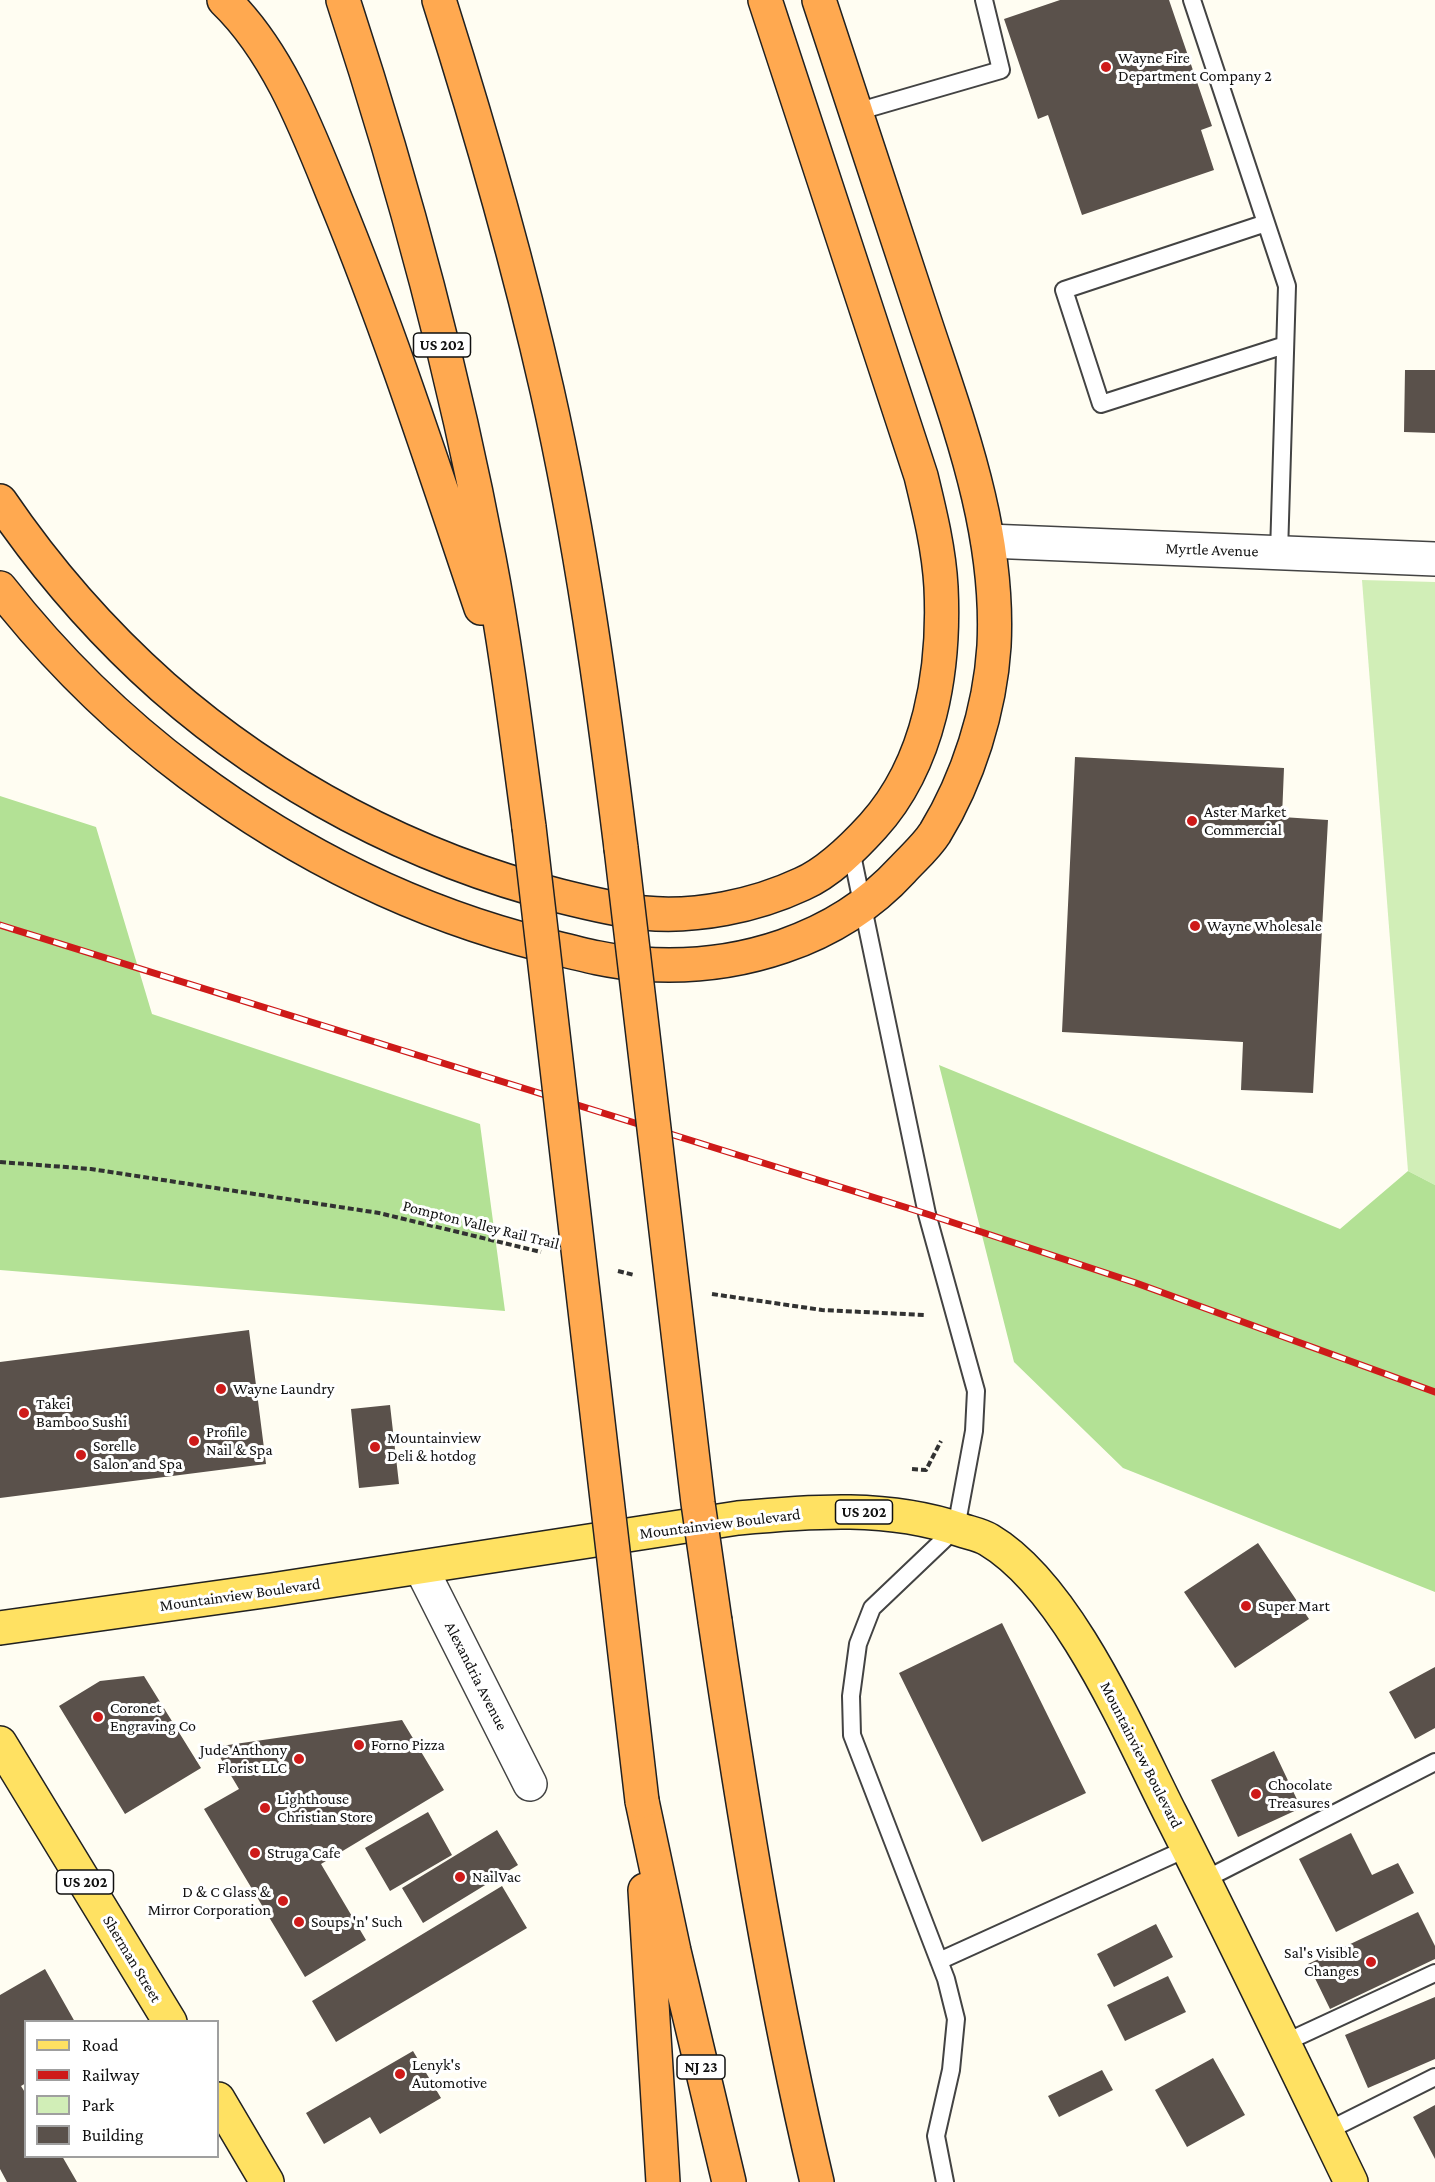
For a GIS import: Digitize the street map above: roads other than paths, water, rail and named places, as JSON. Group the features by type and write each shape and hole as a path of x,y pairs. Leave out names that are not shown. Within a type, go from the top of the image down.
{"highway":[{"path":"224,0 238,14 264,50 290,97 327,178 386,331 512,698"},
{"name":"US 202","path":"343,0 384,123 460,416 489,559 512,698 529,827 642,1801"},
{"path":"439,0 471,101 512,246 547,391 577,541 602,690 697,1492 715,1621 755,1880 775,1991 817,2182"},
{"path":"0,501 64,587 116,642 165,688 271,768 327,803 435,856 541,891 645,913 701,912 754,903 805,883 851,850 890,807 917,754 933,701 942,646 941,585 934,533 921,476 765,0"},
{"path":"0,588 25,620 79,679 132,727 189,773 302,848 415,903 528,941 582,954 642,964 707,963 767,952 830,929 863,906 885,888 933,836 965,773 983,712 994,650 994,600 988,541 971,461 819,0"},
{"name":"NJ 23","path":"642,1801 660,1953 729,2182"},
{"path":"660,1953 663,2182"}],"main road":[{"name":"Mountainview Boulevard","path":"0,1628 421,1568 738,1518 797,1513 873,1512 938,1522 989,1539 1036,1579 1094,1663 1204,1880 1351,2182"},
{"name":"Sherman Street","path":"0,1743 169,2020"},
{"path":"219,2101 267,2182"}],"street":[{"name":"Myrtle Avenue","path":"988,541 1435,559"},
{"name":"Alexandria Avenue","path":"421,1568 530,1784"}],"lane":[{"path":"856,112 1001,70 984,0"},
{"path":"1192,0 1287,286 1279,553"},
{"path":"1266,223 1064,290 1101,404 1286,345"},
{"path":"851,850 927,1214 976,1391 974,1431 956,1528 872,1608 858,1644 851,1696 852,1735 939,1961 956,2019 951,2070 936,2136 945,2182"},
{"path":"1204,1880 1435,1762"},
{"path":"939,1961 1188,1848"},
{"path":"1284,2043 1435,1972"},
{"path":"1327,2131 1435,2077"}],"railway":[{"path":"0,925 927,1214 1136,1283 1435,1392"}],"place":[{"name":"Wayne Fire Department Company 2","path":"1106,67"},
{"name":"Aster Market Commercial","path":"1192,821"},
{"name":"Wayne Wholesale","path":"1195,926"},
{"name":"Wayne Laundry","path":"221,1389"},
{"name":"Takei Bamboo Sushi","path":"24,1413"},
{"name":"Profile Nail & Spa","path":"194,1441"},
{"name":"Mountainview Deli & hotdog","path":"375,1447"},
{"name":"Sorelle Salon and Spa","path":"81,1455"},
{"name":"Super Mart","path":"1246,1606"},
{"name":"Coronet Engraving Co","path":"98,1717"},
{"name":"Forno Pizza","path":"359,1745"},
{"name":"Jude Anthony Florist LLC","path":"299,1759"},
{"name":"Chocolate Treasures","path":"1256,1794"},
{"name":"Lighthouse Christian Store","path":"265,1808"},
{"name":"Struga Cafe","path":"255,1853"},
{"name":"NailVac","path":"460,1877"},
{"name":"D & C Glass & Mirror Corporation","path":"283,1901"},
{"name":"Soups 'n' Such","path":"299,1922"},
{"name":"Sal's Visible Changes","path":"1371,1962"},
{"name":"Lenyk's Automotive","path":"400,2074"}]}
